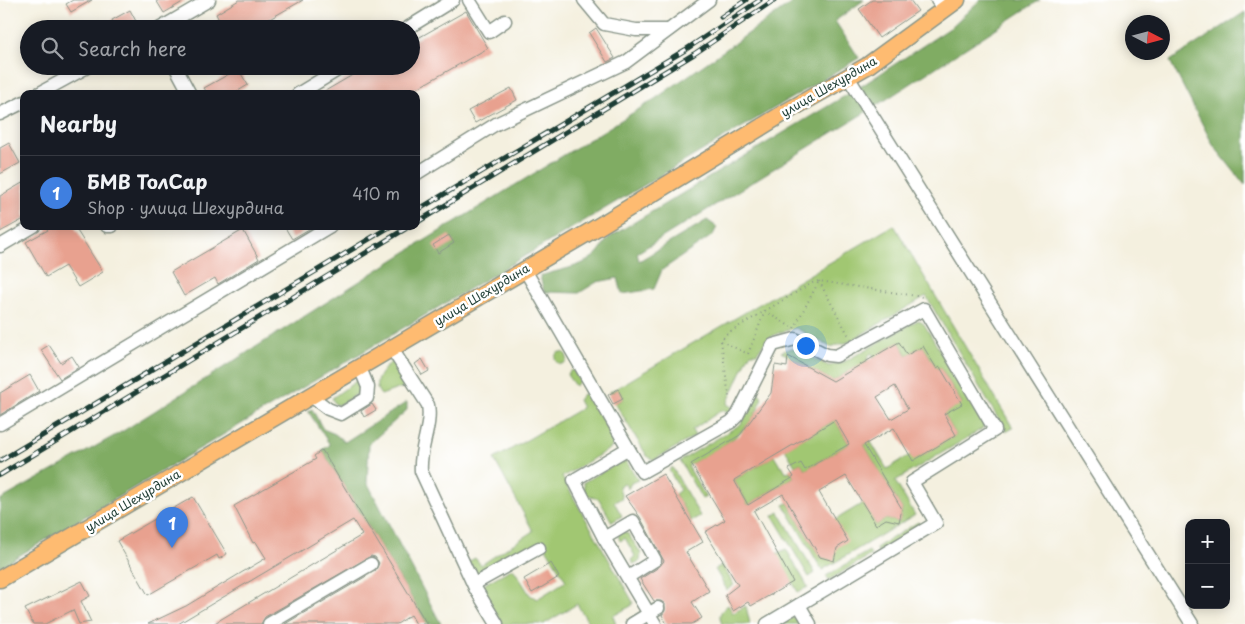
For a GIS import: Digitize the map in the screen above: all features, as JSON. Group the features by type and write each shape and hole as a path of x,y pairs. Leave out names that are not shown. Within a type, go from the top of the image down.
{"main road":[{"name":"улица Шехурдина","path":"0,579 392,349 784,113 867,66 946,3"}],"street":[{"path":"175,20 209,0"},
{"path":"420,20 453,0"},
{"path":"469,0 489,32 505,21"},
{"path":"584,0 604,24 636,30 668,30"},
{"path":"420,172 496,124 626,62 709,0"},
{"path":"45,90 73,75"},
{"path":"179,75 188,90"},
{"path":"305,90 329,75"},
{"path":"848,77 1192,624"},
{"path":"0,114 20,104"},
{"path":"0,246 27,230"},
{"path":"0,424 323,230"},
{"path":"524,270 642,472 731,422 737,416 773,345 795,339 827,355 836,356 924,309 995,430 912,482 936,523 767,624"},
{"path":"392,349 428,405 429,414 420,457 421,471 474,584 497,624"},
{"path":"311,396 328,409 341,414 367,398 368,387 360,368"},
{"path":"627,449 574,480 604,538 654,615 632,624"},
{"path":"604,538 633,521 655,560 628,577"},
{"path":"474,584 539,548"},
{"path":"269,624 370,564"},
{"path":"799,605 810,624"}],"path":[{"path":"765,311 793,329 819,281"},
{"path":"819,281 852,341"},
{"path":"729,397 721,341 726,334 812,283 819,281 925,298"},
{"path":"721,341 748,354 765,311"}],"green space":[{"path":"796,0 864,0 835,21 859,58 0,567 0,500 123,431 406,252 652,101"},
{"path":"980,0 1040,0 887,99 637,253 639,261 707,220 717,227 713,235 662,270 654,289 622,294 618,278 597,282 579,293 544,292 540,276 587,261 597,253 608,238 863,85 950,28"},
{"path":"1245,12 1245,185 1213,145 1170,61"},
{"path":"894,225 1013,428 1006,432 926,296 849,342 830,347 796,328 783,331 769,338 757,353 751,353 748,357 727,404 735,409 732,415 722,410 692,430 695,436 654,460 647,456 615,403 623,399 618,390 608,393"},
{"path":"918,320 924,324 984,425 982,429 895,481 915,515 822,570 784,505 788,503 820,557 834,560 835,520 863,503 876,525 886,519 899,522 902,509 864,445 871,442 887,469 910,455 914,460 956,435 944,414 962,403 940,367 937,369 923,346 907,355 899,342 874,357 872,353 867,357 868,360 833,381 781,352 792,348 829,366 844,362"},
{"path":"561,352 567,358 561,364 555,358"},
{"path":"394,359 409,385 381,395 378,390 377,380"},
{"path":"571,370 574,371 580,381 575,386 567,375"},
{"path":"359,379 365,389 339,405 335,404 332,398"},
{"path":"758,392 762,397 757,410 743,430 733,439 688,466 706,497 702,499 680,461 741,424"},
{"path":"583,394 588,395 616,441 611,448 562,477 633,602 631,606 613,616 616,624 589,624 577,604 544,624 502,624 483,593 482,587 486,583 513,568 530,595 537,599 566,581 542,541 489,571 478,575 471,572 468,562 475,558 481,565 533,531 494,459 582,408 578,400"},
{"path":"407,402 407,410 369,444 367,482 441,624 427,624 322,450 330,445 308,411 312,409 323,429 335,434 345,442"},
{"path":"835,420 849,444 805,470 801,463 795,466 785,449"},
{"path":"774,456 780,466 782,465 786,472 790,471 794,477 748,505 734,480"},
{"path":"623,460 627,462 638,480 631,483 628,489 624,483 619,486 622,498 614,502 622,516 612,522 599,499 588,496 584,489 584,482"},
{"path":"672,467 700,516 691,521 675,494 680,490 669,470"},
{"path":"779,512 815,573 809,577 773,516"},
{"path":"918,522 920,526 878,552 876,548"},
{"path":"623,531 628,534 641,553 640,561 633,564 631,560 635,556 625,538 620,541 618,535"},
{"path":"786,549 808,587 798,592 776,554"},
{"path":"869,551 871,555 829,580 826,576"},
{"path":"722,565 734,585 727,590 715,569"},
{"path":"728,605 733,613 746,606 750,624 722,624 720,613"},
{"path":"794,617 802,624 778,624"}],"building":[{"path":"73,0 92,0 71,12 66,4"},
{"path":"156,0 186,0 164,13"},
{"path":"239,0 303,0 268,20 219,20 216,14"},
{"path":"872,0 910,0 918,11 879,38 859,9"},
{"path":"130,10 135,20 112,20"},
{"path":"466,11 488,48 414,90 327,90 353,75 420,75 420,37"},
{"path":"596,28 615,58 607,62 589,33"},
{"path":"227,75 242,75 248,85 240,90 205,90 204,88"},
{"path":"511,88 517,100 475,123 468,111"},
{"path":"9,143 20,163 0,174 0,148"},
{"path":"20,184 20,221 0,232 0,196"},
{"path":"48,230 77,230 103,272 78,287 65,266 46,277 26,242"},
{"path":"243,230 259,259 218,284 215,278 184,296 171,272"},
{"path":"286,230 307,230 292,239"},
{"path":"449,235 454,243 438,253 433,245"},
{"path":"899,342 907,355 923,346 937,369 940,367 962,404 944,414 956,435 913,461 894,428 864,445 902,509 899,522 886,519 876,525 846,476 819,492 848,541 837,548 834,561 820,557 783,494 754,511 793,582 751,606 748,602 733,611 725,595 738,585 705,532 725,520 691,464 740,435 771,393 775,365 787,367 788,356 833,381","holes":["895,386 908,409 891,419 877,397","835,420 849,444 805,470 801,463 789,469 794,477 748,505 734,480"]},
{"path":"49,345 61,363 72,356 79,367 60,379 41,350"},
{"path":"422,359 429,371 422,375 415,364"},
{"path":"30,375 39,391 0,415 0,393"},
{"path":"618,389 623,399 613,404 608,395"},
{"path":"372,404 376,410 364,417 361,411"},
{"path":"322,450 427,624 416,624 411,615 397,624 285,624 375,571 379,563 375,557 371,556 265,617 261,624 213,624 362,535 353,520 178,624 148,624 186,606 266,558 256,542 253,543 234,506 316,459 314,456"},
{"path":"663,474 703,542 686,552 709,591 692,602 702,618 692,624 667,624 662,615 665,611 665,604 661,601 654,601 640,579 659,567 664,561 640,517 625,496"},
{"path":"193,497 227,554 219,559 217,555 148,595 117,541"},
{"path":"551,563 559,577 532,593 524,579"},
{"path":"82,581 90,596 81,601 91,622 79,624 73,610 45,624 33,624 25,609"}],"railway":[{"path":"721,17 746,0"},
{"path":"420,209 685,50 760,0"},
{"path":"420,221 694,54 774,0"},
{"path":"0,461 384,230"},
{"path":"0,475 403,230"}],"place":[{"name":"БМВ ТолСар","path":"172,548"}]}
